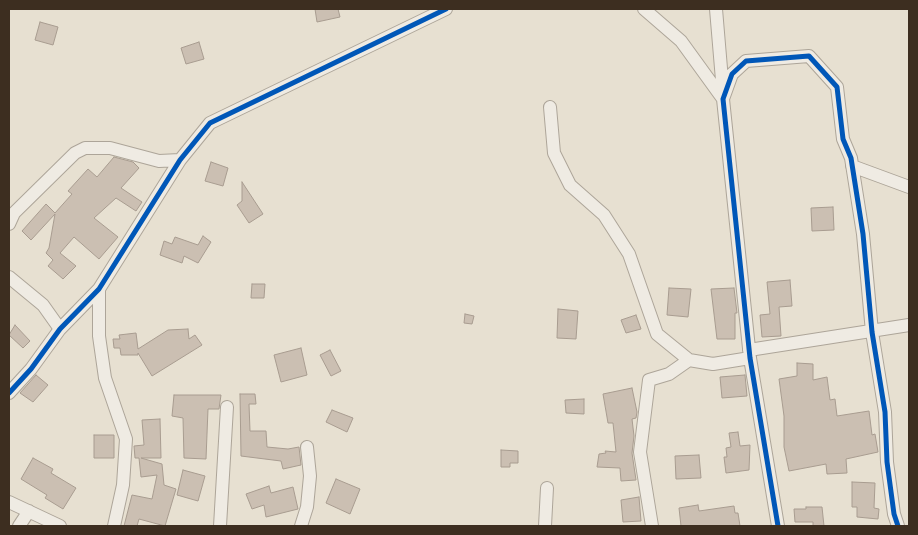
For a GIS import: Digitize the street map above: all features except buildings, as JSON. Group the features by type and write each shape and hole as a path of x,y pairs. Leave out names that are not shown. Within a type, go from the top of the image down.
{"street":[{"path":"9,393 31,370 60,329 99,289 180,160 210,123 446,9"},
{"path":"644,9 681,41 723,99"},
{"path":"716,9 723,99 749,354 778,526"},
{"path":"723,99 732,74 746,61 809,56 838,87 843,139 852,166 863,234 872,332 885,412 887,462 894,514 898,526"},
{"path":"550,107 554,153 570,185 604,215 629,254 657,334 689,360 713,364 749,354 872,332 890,326 909,325"},
{"path":"9,224 14,213 61,166 75,153 86,148 110,148 159,161 180,160"},
{"path":"852,166 909,187"},
{"path":"9,277 43,305 60,329"},
{"path":"99,289 99,336 105,378 126,439 123,485 114,526"},
{"path":"652,526 640,452 649,380 669,374 689,360"},
{"path":"220,526 227,407"},
{"path":"301,526 307,507 310,476 307,447"},
{"path":"545,526 547,488"},
{"path":"9,502 60,526"},
{"path":"19,526 29,511"}],"cycle path":[{"path":"9,393 31,369 60,329 99,289 180,160 210,123 446,9"},
{"path":"778,526 750,358 723,99 732,74 746,61 809,56 837,87 843,139 851,158 863,234 872,332 885,412 887,462 894,514 898,526"}]}
